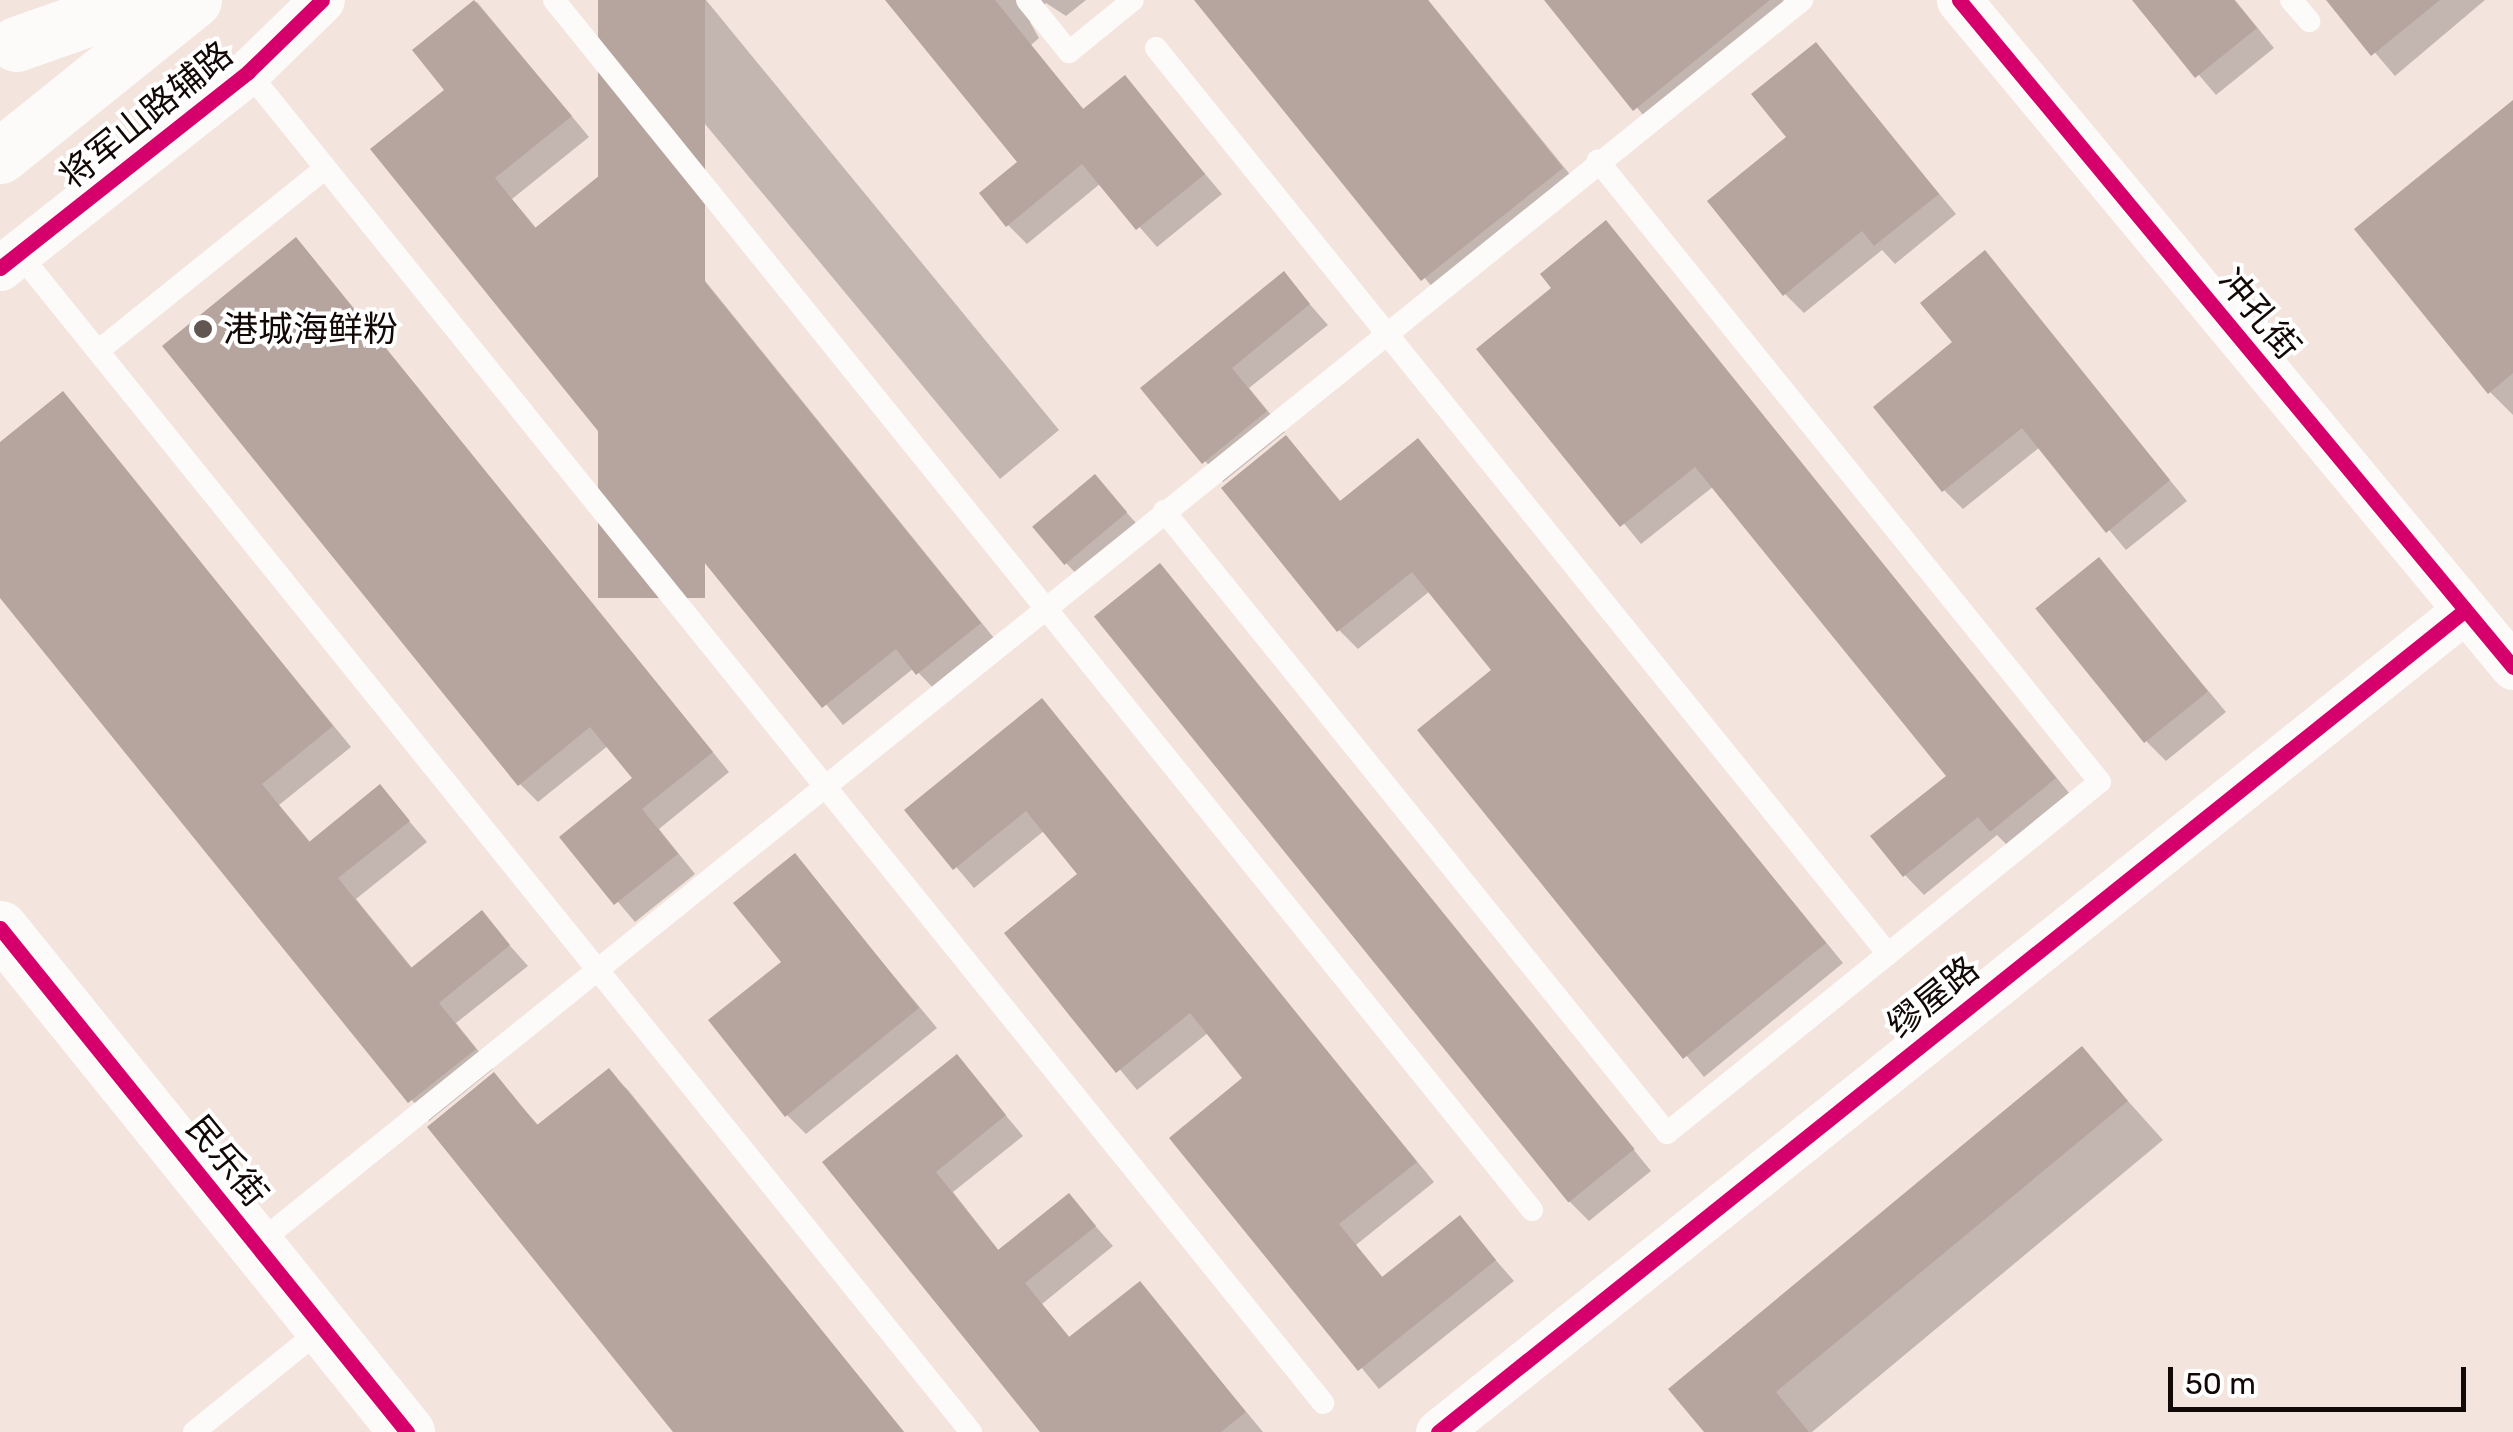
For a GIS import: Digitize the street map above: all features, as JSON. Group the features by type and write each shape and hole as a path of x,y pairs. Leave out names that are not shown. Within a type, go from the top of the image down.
{"street":[{"path":"8,51 71,0"},
{"path":"8,51 141,0"},
{"path":"0,156 194,0"},
{"name":"将军山路辅路","path":"10,262 248,72 322,0"},
{"name":"冲孔街","path":"1960,0 2513,667"},
{"name":"缪屋路","path":"1438,1432 2465,610"},
{"name":"民乐街","path":"0,928 406,1432"}],"lane":[{"path":"554,0 1532,1210"},
{"path":"1027,0 1069,52 1133,0"},
{"path":"256,1245 1802,0"},
{"path":"2291,0 2308,21"},
{"path":"1156,48 1888,954"},
{"path":"248,72 1324,1403"},
{"path":"1164,511 1667,1133 2100,782 1598,161"},
{"path":"98,351 326,168"},
{"path":"10,262 98,351 971,1432"},
{"path":"194,1432 323,1328"}],"building":[{"path":"474,0 572,116 495,178 535,228 611,166 981,623 916,675 896,649 822,708 370,149 444,90 412,50"},
{"path":"598,0 705,0 705,598 598,598"},
{"path":"885,0 995,0 1083,109 1125,75 1205,174 1136,230 1082,164 1006,227 979,193 1017,162"},
{"path":"1194,0 1428,0 1563,168 1421,281"},
{"path":"1544,0 1770,0 1633,111"},
{"path":"2132,0 2234,0 2257,28 2195,78"},
{"path":"2326,0 2440,0 2371,56"},
{"path":"1816,42 1939,194 1874,246 1862,231 1783,296 1707,201 1786,137 1751,94"},
{"path":"2513,100 2513,373 2488,394 2354,229"},
{"path":"1606,220 2056,778 1990,832 1978,817 1903,877 1870,836 1946,776 1695,467 1620,527 1476,349 1551,288 1540,274"},
{"path":"296,237 713,752 642,809 678,854 614,905 559,837 632,778 590,727 518,786 162,346"},
{"path":"1985,250 2170,480 2106,533 2022,428 1942,492 1873,407 1952,342 1920,303"},
{"path":"1284,271 1310,304 1232,368 1267,411 1202,464 1140,388"},
{"path":"63,391 333,726 262,784 309,842 380,784 410,821 338,878 411,968 482,910 510,945 439,1003 476,1049 408,1103 0,598 0,442"},
{"path":"1286,435 1340,501 1418,438 1826,943 1683,1059 1417,730 1491,670 1412,572 1337,632 1221,488"},
{"path":"1095,474 1127,512 1064,565 1032,527"},
{"path":"2099,557 2208,691 2144,743 2035,609"},
{"path":"1160,563 1635,1149 1568,1202 1094,616"},
{"path":"1042,698 1417,1162 1339,1224 1382,1277 1460,1215 1496,1260 1358,1371 1169,1138 1242,1078 1190,1013 1116,1073 1004,933 1077,874 1026,811 953,870 904,810"},
{"path":"795,853 919,1008 785,1117 708,1020 781,962 733,903"},
{"path":"2082,1046 2128,1101 1776,1392 1809,1432 1704,1432 1668,1389"},
{"path":"957,1054 1006,1115 936,1172 998,1250 1069,1193 1096,1226 1025,1283 1069,1337 1140,1281 1246,1412 1221,1432 1040,1432 822,1162"},
{"path":"609,1068 904,1432 673,1432 427,1127 494,1072 537,1125"}],"cycle path":[{"path":"0,268 248,72 322,0"},
{"path":"1959,0 2513,667"},
{"path":"1438,1432 2465,610"},
{"path":"0,928 407,1432"}],"place":[{"name":"港城海鲜粉","path":"203,329"}]}
